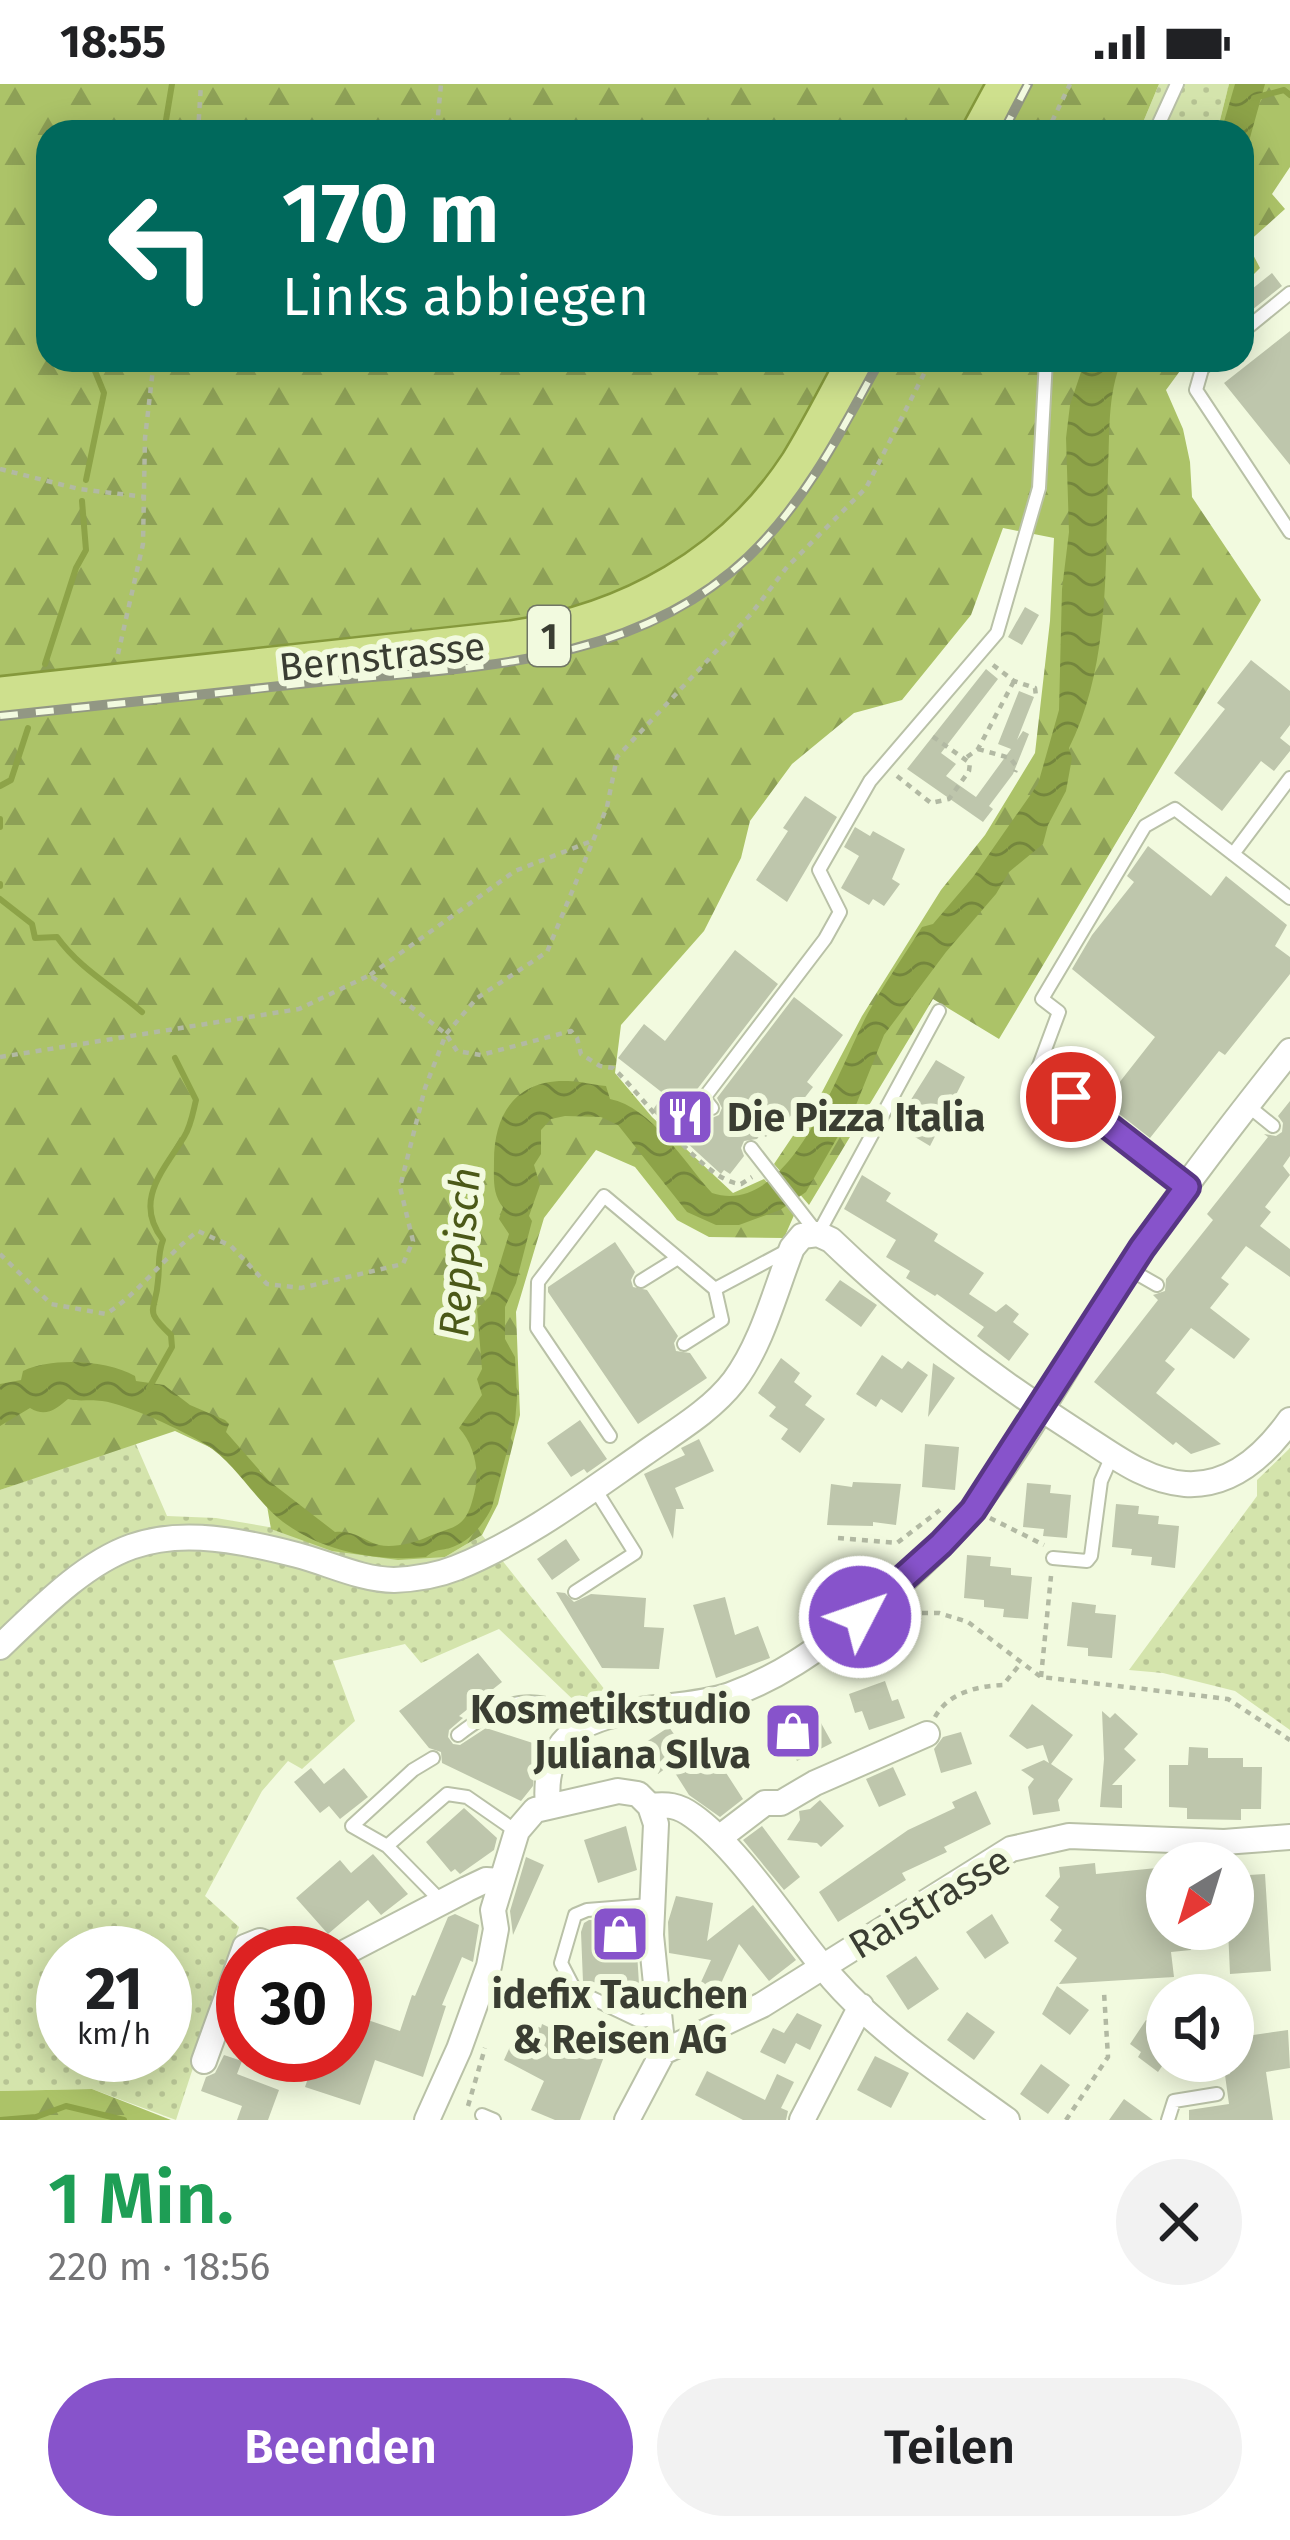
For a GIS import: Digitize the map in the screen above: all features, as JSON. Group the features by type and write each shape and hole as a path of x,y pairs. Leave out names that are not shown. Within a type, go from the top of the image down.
{"main road":[{"path":"988,120 1008,84"},
{"name":"Bernstrasse","path":"0,697 512,641 557,635 604,621 675,586 751,526 800,464 851,372"}],"street":[{"path":"548,1807 548,1768 557,1751 584,1726 610,1713 724,1697 795,1666 881,1600 973,1510 1128,1268 1290,1051"},
{"path":"0,1647 79,1573 120,1549 157,1539 192,1535 246,1542 389,1580 431,1576 512,1540 698,1415 736,1378 792,1248 802,1236 818,1234 831,1240 956,1347 1040,1411 1146,1475 1186,1484 1216,1480 1256,1460 1290,1420"},
{"path":"719,1838 765,1803 781,1803 927,1734"},
{"path":"427,2120 460,2049 494,1948 493,1910 518,1832 536,1810 618,1790 638,1794 650,1806 656,1824 650,1905 663,2052 627,2120"},
{"path":"650,1806 670,1804 692,1814 719,1838 861,2006 1007,2120"},
{"name":"Raistrasse","path":"663,2052 762,2005 1011,1850 1069,1836 1224,1842 1290,1837"},
{"path":"372,1938 486,1880 502,1881"},
{"path":"802,2120 861,2006"},
{"path":"204,2060 216,2027"}],"lane":[{"path":"1161,120 1178,84"},
{"path":"1254,322 1290,293"},
{"path":"712,1108 704,1098 825,939 839,912 819,870 870,781 997,633 1039,488 1045,372"},
{"path":"1201,372 1196,390 1290,532"},
{"path":"1233,854 1290,778"},
{"path":"1187,1187 1037,1071 1059,1012 1042,999 1145,826 1175,809 1290,898"},
{"path":"751,1148 818,1234 939,1011"},
{"path":"1247,1106 1274,1126"},
{"path":"610,1436 537,1328 538,1282 604,1196 715,1289 722,1320 684,1344"},
{"path":"715,1289 792,1248"},
{"path":"641,1281 678,1258"},
{"path":"1128,1268 1157,1285"},
{"path":"1053,1558 1087,1561 1091,1556 1101,1481 1112,1456"},
{"path":"575,1592 635,1553 594,1488"},
{"path":"458,1735 484,1713 543,1701 565,1708 584,1726"},
{"path":"433,1758 413,1770 352,1826 387,1846 442,1902"},
{"path":"387,1846 447,1794 467,1797 518,1832"},
{"path":"650,1905 574,1915 561,1963 574,1990 640,2021 660,2018"},
{"path":"1168,2120 1174,2101 1217,2094"}],"path":[{"path":"199,120 201,84"},
{"path":"434,120 440,84"},
{"path":"1053,120 1070,84"},
{"path":"120,639 135,593 143,544 153,372"},
{"path":"0,1254 50,1304 106,1314 198,1231 231,1246 267,1285 301,1288 403,1264 413,1241 400,1187 425,1088 446,1034 477,998 547,952 607,807 616,757 751,614 787,567 866,488 925,372"},
{"path":"0,469 79,489 137,500 145,497"},
{"path":"979,655 1014,681 1035,688 1036,696"},
{"path":"966,758 978,748 1014,681"},
{"path":"883,766 931,802 949,799 970,763 919,724"},
{"path":"978,748 1010,758 1015,772"},
{"path":"0,1057 299,1009 370,975 514,871 593,841"},
{"path":"370,975 446,1034 458,1052 481,1055 571,1031 581,1054 599,1066 613,1068 718,1177 741,1184 769,1170"},
{"path":"973,1510 1051,1549 1041,1677"},
{"path":"838,1538 898,1543"},
{"path":"881,1600 895,1613 957,1617 1041,1677 1228,1699 1290,1740"},
{"path":"940,1708 978,1686 1003,1684 1021,1663"},
{"path":"1066,2120 1108,2057 1104,1992"},
{"path":"460,2049 469,2051 489,2036 468,2108 488,2118"}],"shaded area":[{"path":"1159,84 1229,84 1220,120 1144,120"},
{"path":"135,1442 167,1516 216,1518 445,1557 482,1535 613,1700 585,1711 499,1629 421,1663 405,1644 333,1661 355,1721 302,1769 288,1761 262,1791 205,1896 238,1926 216,1926 216,1997 192,2071 192,1926 36,1926 36,2082 188,2082 176,2120 92,2089 0,2091 0,1490"},
{"path":"1290,1448 1290,1730 1235,1691 1163,1673 1129,1670 1257,1496 1257,1480"}],"green space":[{"path":"0,84 1159,84 1144,120 36,120 36,372 1179,372 1166,390 1183,429 1192,497 1261,600 999,1039 933,999 809,1205 774,1164 821,1094 862,1016 941,890 985,835 1035,753 1054,538 1003,528 971,615 902,700 854,713 792,764 750,821 741,858 704,931 621,1025 615,1073 652,1117 733,1193 764,1179 795,1213 784,1238 709,1237 677,1220 635,1167 596,1150 544,1218 516,1312 520,1415 498,1504 482,1535 445,1557 398,1560 332,1551 271,1529 261,1471 175,1431 0,1490"},
{"path":"1229,84 1290,84 1290,167 1272,194 1285,209 1254,237 1254,120 1220,120"},
{"path":"92,2089 171,2120 0,2120 0,2091"}],"water":[{"path":"1235,84 1265,84 1254,123 1224,120"},
{"path":"1081,372 1118,372 1110,415 1099,648 1083,716 1069,748 1072,758 1066,791 1043,844 1009,872 884,1035 856,1105 806,1192 780,1210 739,1225 716,1225 687,1212 618,1125 601,1117 565,1116 551,1119 541,1130 541,1154 534,1165 540,1185 516,1283 505,1307 505,1339 515,1357 515,1422 492,1507 472,1535 426,1557 367,1556 329,1546 277,1517 205,1444 113,1403 68,1399 46,1412 30,1408 0,1426 0,1384 21,1380 23,1371 64,1362 110,1366 135,1376 136,1381 164,1385 190,1405 225,1420 229,1424 226,1432 269,1481 335,1532 379,1545 397,1545 464,1520 477,1474 472,1449 459,1428 482,1395 477,1379 482,1369 477,1309 490,1296 509,1234 499,1219 503,1207 495,1191 495,1144 504,1114 535,1086 573,1081 606,1086 610,1099 653,1124 712,1193 740,1195 766,1183 789,1161 827,1100 868,1013 922,927 933,924 973,877 1038,784 1059,710 1070,405"}],"building":[{"path":"1272,273 1282,286 1254,308 1254,287"},
{"path":"1290,331 1290,465 1224,383 1238,372 1254,372 1254,359"},
{"path":"1025,607 1039,615 1022,645 1008,637"},
{"path":"1251,660 1290,691 1290,725 1280,738 1290,751 1274,771 1261,761 1222,811 1174,773 1225,709 1217,703"},
{"path":"986,669 998,679 941,753 956,764 946,776 976,797 1011,749 998,744 1019,691 1034,697 1017,740 1023,731 1029,734 1013,774 983,822 907,769"},
{"path":"805,796 837,817 787,902 756,880"},
{"path":"855,827 905,849 892,879 900,884 884,906 873,899 869,905 841,888 859,856 844,847"},
{"path":"1148,846 1211,896 1226,876 1287,925 1275,946 1290,957 1290,974 1225,1055 1219,1051 1150,1138 1104,1102 1155,1037 1072,969 1134,882 1127,876"},
{"path":"735,950 778,984 695,1092 694,1101 705,1115 719,1115 722,1108 717,1098 794,997 843,1035 807,1082 813,1087 775,1136 770,1132 744,1141 744,1156 730,1174 724,1170 721,1174 652,1111 664,1094 618,1058 644,1024 665,1041"},
{"path":"936,1060 965,1077 930,1146 895,1125"},
{"path":"1290,1101 1290,1156 1283,1166 1290,1175 1265,1207 1271,1212 1260,1226 1290,1249 1290,1277 1246,1246 1221,1278 1229,1284 1210,1308 1250,1339 1234,1359 1191,1328 1165,1361 1175,1369 1156,1393 1221,1444 1191,1454 1094,1382 1158,1300 1153,1295 1165,1291 1166,1279 1213,1220 1207,1214 1268,1137 1264,1134 1282,1132 1278,1116"},
{"path":"862,1175 891,1193 886,1201 938,1234 934,1241 984,1273 969,1294 996,1312 1006,1304 1019,1314 1013,1322 1029,1334 1009,1361 977,1336 984,1327 906,1278 910,1271 886,1257 896,1240 844,1209"},
{"path":"615,1242 635,1272 633,1287 647,1290 678,1336 676,1351 690,1353 707,1378 638,1424 548,1292 548,1287"},
{"path":"840,1280 877,1305 861,1327 825,1300"},
{"path":"882,1355 902,1369 908,1361 928,1375 902,1413 881,1399 876,1407 856,1394"},
{"path":"781,1358 800,1373 794,1382 812,1396 805,1405 825,1419 800,1453 781,1439 788,1429 769,1416 776,1407 758,1393"},
{"path":"933,1363 955,1378 928,1417"},
{"path":"580,1420 607,1459 571,1477 547,1443"},
{"path":"699,1439 714,1471 675,1488 684,1509 676,1509 673,1539 644,1474 685,1455 681,1448"},
{"path":"925,1444 959,1447 955,1490 922,1487"},
{"path":"853,1482 901,1484 896,1525 827,1525 831,1484 852,1487"},
{"path":"1027,1483 1051,1485 1050,1493 1071,1495 1067,1538 1043,1536 1044,1529 1023,1527"},
{"path":"1116,1504 1139,1506 1138,1514 1159,1516 1158,1524 1179,1526 1175,1568 1151,1565 1152,1557 1112,1547"},
{"path":"566,1539 580,1560 552,1580 537,1559"},
{"path":"967,1555 991,1557 990,1566 1032,1577 1028,1619 1003,1617 1004,1609 964,1598"},
{"path":"556,1592 574,1602 591,1594 646,1598 644,1627 664,1628 659,1669 602,1668"},
{"path":"725,1597 735,1635 758,1626 770,1658 716,1678 693,1605"},
{"path":"1072,1602 1096,1605 1095,1613 1116,1615 1112,1658 1088,1656 1088,1648 1067,1646"},
{"path":"478,1653 502,1682 459,1716 463,1718 448,1737 460,1745 486,1728 542,1746 533,1786 521,1801 442,1763 441,1752 429,1748 399,1711"},
{"path":"885,1681 905,1718 869,1730 862,1711 855,1713 849,1694"},
{"path":"1032,1704 1073,1735 1051,1764 1073,1779 1058,1800 1060,1811 1033,1815 1028,1787 1034,1779 1021,1770 1044,1760 1049,1763 1043,1745 1027,1749 1009,1736"},
{"path":"805,1709 814,1727 821,1723 832,1743 797,1761 787,1741 780,1744 771,1726"},
{"path":"1102,1711 1110,1718 1115,1713 1138,1734 1124,1749 1136,1760 1112,1785 1122,1785 1122,1808 1100,1807"},
{"path":"669,1727 688,1754 706,1742 743,1799 720,1817 689,1795 670,1765 658,1774 640,1746"},
{"path":"961,1732 972,1764 941,1773 934,1749 943,1737"},
{"path":"1189,1747 1208,1748 1208,1758 1243,1758 1243,1767 1262,1767 1261,1809 1241,1809 1241,1820 1187,1819 1187,1808 1169,1807 1169,1765 1188,1765"},
{"path":"893,1767 906,1795 879,1807 866,1779"},
{"path":"311,1768 324,1784 344,1768 368,1797 340,1819 329,1806 320,1813 294,1782"},
{"path":"976,1791 991,1824 902,1873 906,1880 838,1922 819,1892 908,1830 955,1808 952,1802"},
{"path":"820,1800 844,1826 821,1847 787,1840 800,1820 799,1811"},
{"path":"464,1808 497,1838 494,1850 460,1874 455,1869 451,1872 426,1842"},
{"path":"626,1826 637,1870 598,1883 584,1840"},
{"path":"762,1826 800,1877 784,1890 743,1840"},
{"path":"373,1854 408,1894 381,1915 368,1900 337,1926 321,1926 296,1898 340,1860 351,1873"},
{"path":"526,1857 544,1865 513,1935 510,1911"},
{"path":"1095,1863 1096,1874 1146,1869 1146,1950 1191,1950 1171,1952 1174,1974 1059,1984 1077,1958 1054,1941 1062,1930 1050,1920 1059,1907 1045,1896 1060,1877 1059,1867"},
{"path":"1265,1874 1271,1971 1230,1974 1229,1950 1254,1950 1254,1875"},
{"path":"676,1896 713,1903 707,1941 753,1905 796,1960 769,1981 739,1944 708,2012 691,2004 711,1960 669,1953 668,1922"},
{"path":"455,1914 479,1925 473,1962 462,1957 442,2005 446,2006 423,2077 375,2060 372,2069 372,2021 400,2031 448,1917"},
{"path":"992,1914 1009,1943 985,1959 966,1932"},
{"path":"589,1920 635,1921 639,1984 583,1982 581,1932"},
{"path":"916,1956 939,1989 908,2010 886,1976"},
{"path":"1057,1986 1089,2010 1070,2035 1042,2014"},
{"path":"967,2012 995,2032 974,2060 947,2040"},
{"path":"797,2013 822,2025 810,2050 796,2043 785,2064 760,2052 773,2028 784,2033"},
{"path":"522,2020 541,2028 542,2024 605,2054 580,2120 555,2120 531,2110 544,2081 504,2060"},
{"path":"1146,2020 1146,2063 1130,2044"},
{"path":"1288,2030 1290,2068 1266,2072 1273,2120 1189,2120 1189,2110 1229,2104 1226,2082 1254,2082 1254,2035"},
{"path":"875,2056 909,2073 891,2108 857,2090"},
{"path":"1041,2064 1070,2085 1048,2114 1020,2094"},
{"path":"707,2071 765,2100 777,2074 794,2082 781,2108 788,2111 786,2120 743,2120 695,2095"},
{"path":"215,2073 216,2082 258,2082 279,2090 268,2120 237,2120 242,2106 201,2091 206,2077"},
{"path":"307,2082 368,2082 360,2105 305,2087"},
{"path":"1124,2099 1153,2120 1109,2120"}],"waterway":[{"path":"166,120 172,84"},
{"path":"1254,98 1284,90 1290,95"},
{"path":"86,480 104,393 95,372"},
{"path":"45,664 86,550 82,501"},
{"path":"0,786 11,780 28,728"},
{"path":"0,819 0,827"},
{"path":"0,899 32,924 35,938 57,937 86,968 142,1012"},
{"path":"149,1388 172,1347 171,1335 153,1310 163,1240 154,1226 151,1199 160,1174 186,1133 196,1100 175,1058"},
{"path":"0,2120 36,2117 66,2106 124,2120"}],"railway":[{"path":"1009,120 1028,84"},
{"path":"0,716 489,665 601,641 653,621 702,593 769,535 822,464 874,372"}],"place":[{"name":"Die Pizza Italia","path":"685,1117"},
{"name":"Kosmetikstudio Juliana SIlva","path":"793,1731"},
{"name":"idefix Tauchen & Reisen AG","path":"620,1934"}],"route":[{"path":"860,1617 973,1510 1142,1248 1187,1187 1071,1097"}],"water label":[{"name":"Reppisch","path":"459,1252"}]}
